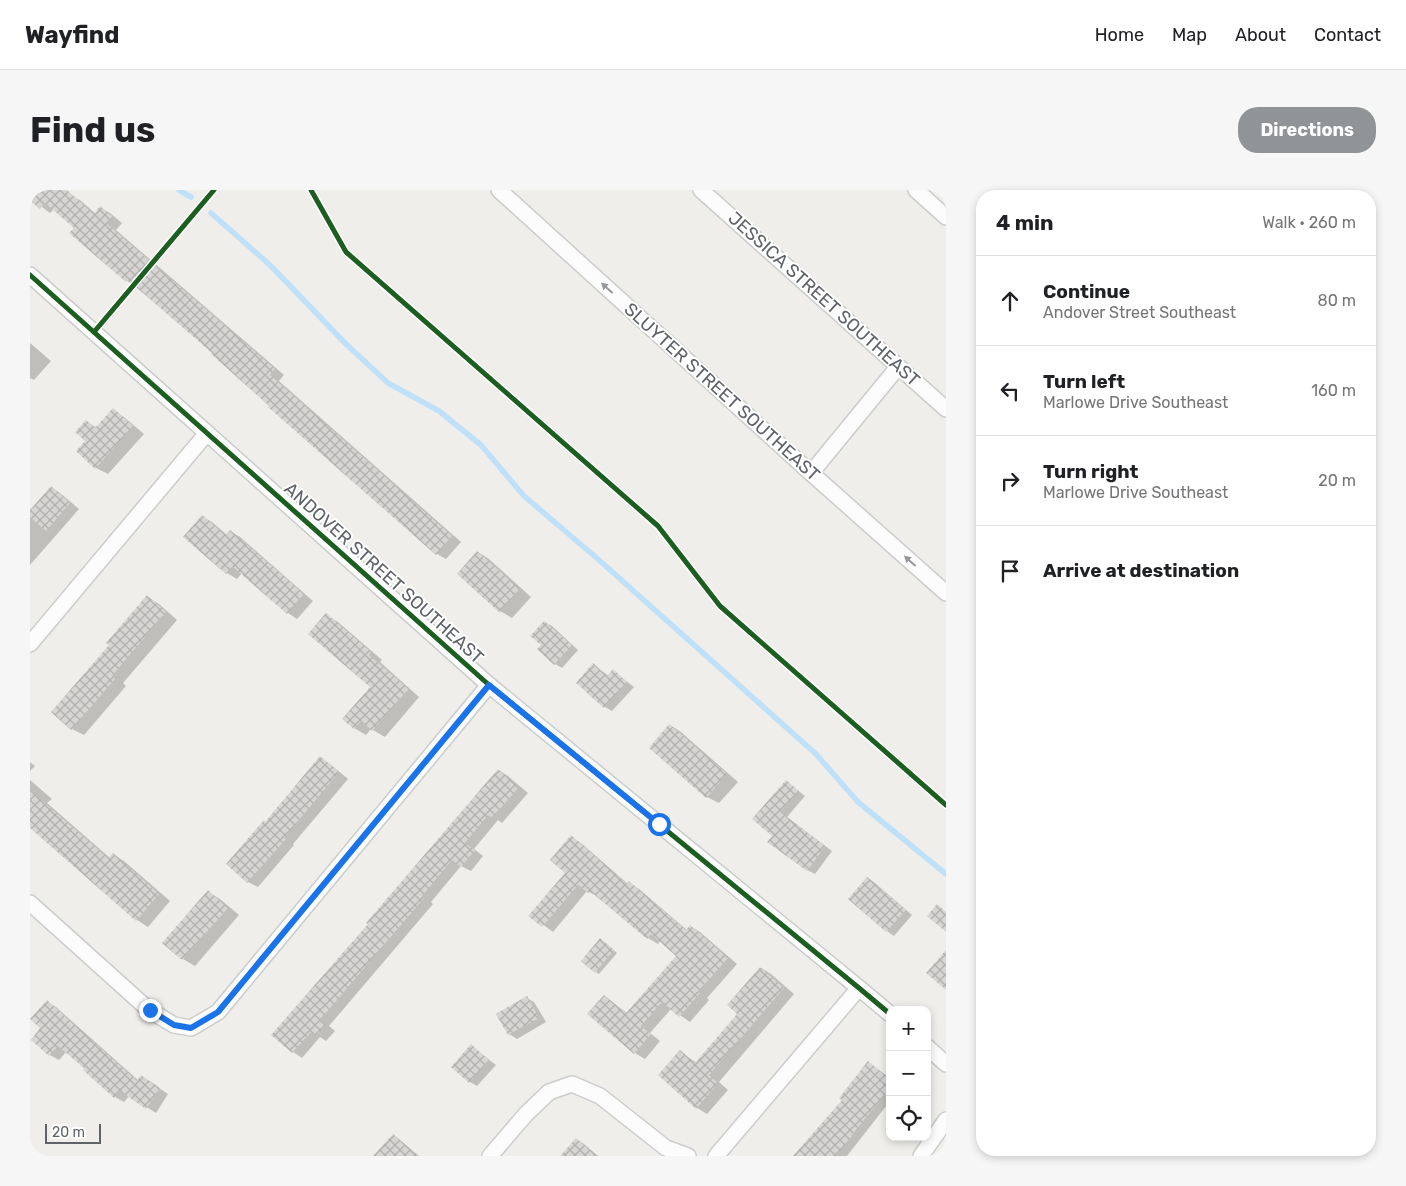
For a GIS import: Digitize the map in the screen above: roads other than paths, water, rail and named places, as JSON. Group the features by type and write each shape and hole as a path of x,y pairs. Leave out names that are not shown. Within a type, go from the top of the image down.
{"street":[{"name":"SLUYTER STREET SOUTHEAST","path":"499,190 946,593"},
{"name":"JESSICA STREET SOUTHEAST","path":"701,190 946,409"},
{"path":"916,190 946,217"},
{"name":"ANDOVER STREET SOUTHEAST","path":"30,275 489,685 886,1011"},
{"path":"811,473 898,367"},
{"path":"30,644 207,433"},
{"path":"30,902 150,1010 174,1025 191,1028 218,1012 489,685"},
{"path":"716,1156 860,988"},
{"path":"931,1051 946,1064"},
{"path":"490,1156 526,1114 549,1092 572,1084 600,1096 666,1148 688,1156"},
{"path":"921,1156 946,1120"}],"waterway":[{"path":"179,190 191,197"},
{"path":"211,213 270,265 345,343 388,383 439,411 481,445 524,496 599,560 816,754 858,802 946,874"}]}
